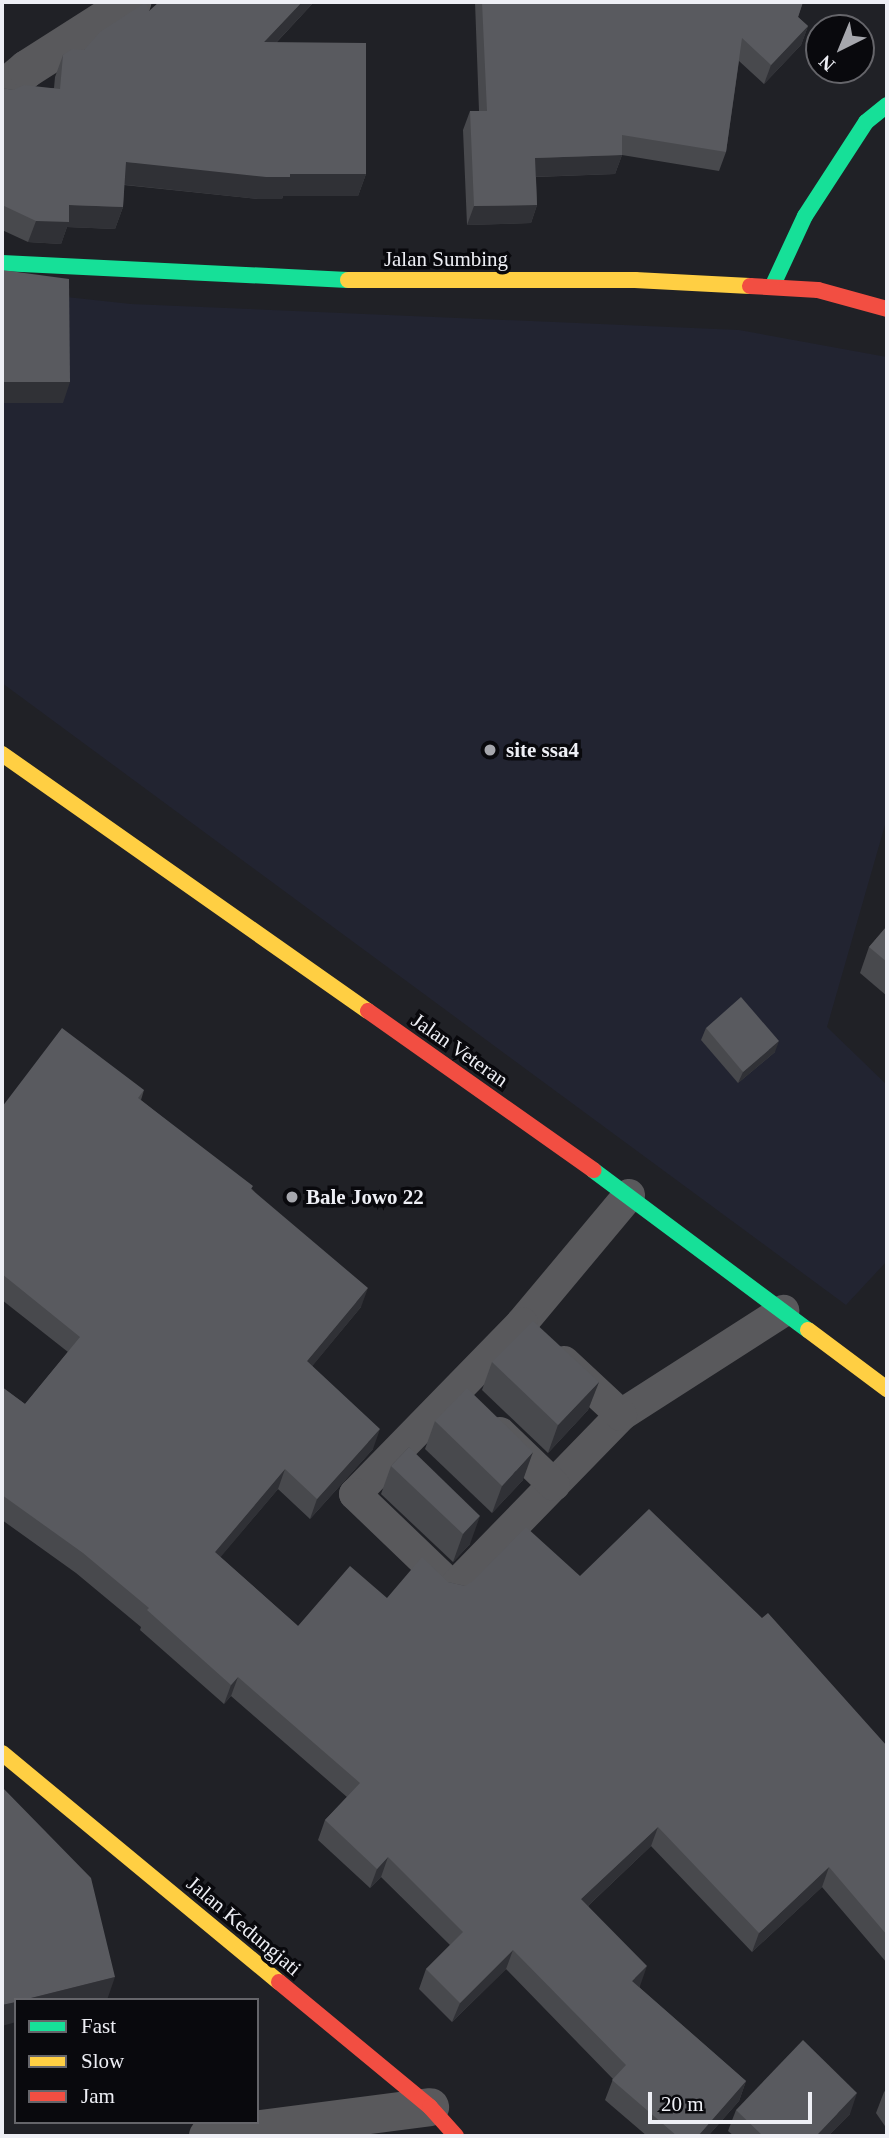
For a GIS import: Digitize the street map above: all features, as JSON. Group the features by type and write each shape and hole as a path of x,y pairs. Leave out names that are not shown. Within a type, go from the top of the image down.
{"street":[{"path":"2,90 27,69 132,2"},
{"path":"772,287 805,216 866,122 887,105"},
{"name":"Jalan Sumbing","path":"2,263 315,279 635,280 772,287 818,290 887,309"},
{"name":"Jalan Veteran","path":"2,754 629,1195 887,1389"},
{"name":"Jalan Kedungjati","path":"2,1753 430,2107 456,2136"},
{"path":"208,2136 430,2107"}],"lane":[{"path":"629,1195 522,1323 456,1390 408,1458 355,1494 453,1588 487,1535 554,1485 621,1415 783,1311"},
{"path":"522,1323 621,1415"},
{"path":"456,1390 554,1485"}],"shaded area":[{"name":"site ssa4","path":"2,290 131,304 739,330 887,357 887,818 827,1027 887,1085 887,1261 846,1305 2,683"}],"building":[{"path":"146,2 149,11 159,2 302,2 264,42 366,43 366,174 290,174 290,177 266,177 126,162 123,207 69,205 69,222 36,221 2,205 2,88 13,90 24,85 60,89 63,55 72,49 84,50 100,32"},
{"path":"482,2 803,2 798,17 805,23 805,29 771,65 742,38 726,152 622,135 622,155 535,158 537,205 474,206 470,111 487,111"},
{"path":"2,270 69,279 70,382 2,382"},
{"path":"887,926 887,962 869,947"},
{"path":"741,997 779,1041 743,1072 706,1028"},
{"path":"62,1028 144,1090 138,1098 253,1186 251,1189 368,1288 307,1361 380,1429 317,1499 285,1469 215,1552 298,1626 350,1566 387,1598 422,1557 448,1582 465,1586 526,1527 580,1576 649,1509 762,1618 768,1613 887,1746 887,1935 829,1867 759,1933 658,1827 581,1899 647,1966 632,1981 746,2081 698,2136 677,2136 612,2080 626,2065 513,1950 460,2003 426,1969 463,1932 388,1857 377,1869 325,1820 360,1783 238,1677 231,1685 147,1610 149,1608 83,1553 2,1495 2,1387 25,1404 80,1337 2,1274 2,1107"},
{"path":"533,1321 599,1382 558,1425 492,1362"},
{"path":"467,1388 533,1452 502,1486 435,1421"},
{"path":"409,1447 480,1516 463,1534 391,1466"},
{"path":"2,1787 91,1878 115,1977 31,1998 14,1998 14,2002 2,2005"},
{"path":"803,2040 857,2093 816,2136 763,2136 736,2110"}],"traffic: fast":[{"path":"772,287 805,216 866,122 887,105"},
{"path":"2,263 348,280"},
{"path":"593,1170 808,1330"}],"traffic: slow":[{"path":"348,280 635,280 750,286"},
{"path":"2,754 368,1011"},
{"path":"808,1330 887,1389"},
{"path":"2,1753 279,1982"}],"traffic: jam":[{"path":"750,286 818,290 887,309"},
{"path":"368,1011 593,1170"},
{"path":"279,1982 430,2107 456,2136"}],"place":[{"name":"site ssa4","path":"490,750"},
{"name":"Bale Jowo 22","path":"292,1197"}]}
